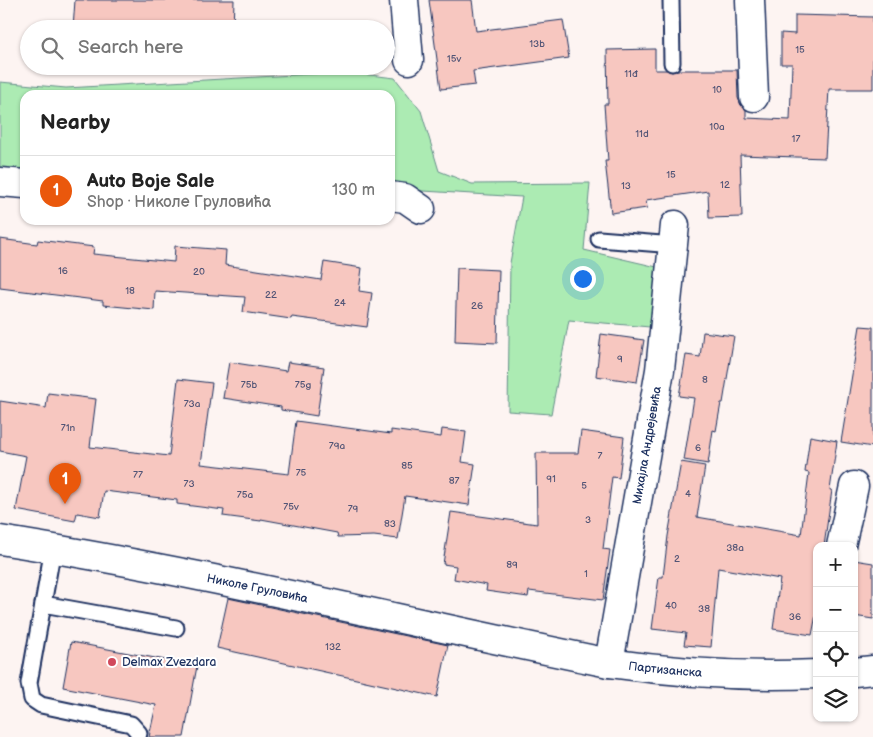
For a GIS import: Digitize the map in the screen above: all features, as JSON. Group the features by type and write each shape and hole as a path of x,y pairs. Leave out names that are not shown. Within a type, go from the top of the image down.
{"street":[{"path":"404,0 409,60"},
{"path":"750,0 754,96"},
{"path":"0,182 20,184"},
{"path":"395,197 405,198 421,209"},
{"name":"Михајла Андрејевића","path":"609,663 660,370 675,235"},
{"path":"842,542 854,486"},
{"name":"Николе Груловића","path":"0,540 53,548 198,576 514,643"},
{"name":"Партизанска","path":"514,643 640,668 740,675 813,674"},
{"path":"858,672 873,670"}],"lane":[{"path":"671,0 672,63"},
{"path":"599,239 675,235"},
{"path":"53,548 29,684 32,698 41,705 131,724 138,737"},
{"path":"43,604 176,628"}],"green space":[{"path":"293,75 370,75 395,78 421,111 439,171 472,184 590,183 584,250 657,267 650,327 569,320 551,414 508,411 510,263 522,197 395,189 395,90 20,90 20,170 0,168 0,82 66,88"}],"building":[{"path":"75,0 234,0 233,20 74,20"},
{"path":"429,0 472,0 476,31 563,20 569,58 473,71 475,85 441,89"},
{"path":"795,15 873,17 873,89 829,89 825,158 740,155 742,217 709,218 708,191 646,200 647,208 611,213 605,161 608,161 604,104 608,104 607,50 655,49 655,70 672,72 677,70 737,70 738,98 746,110 746,118 790,120 792,64 781,64 781,33 795,34"},
{"path":"0,239 37,244 38,240 94,247 93,254 174,262 175,246 226,250 225,265 321,280 324,262 362,268 359,291 372,293 367,327 243,312 245,297 155,291 154,310 103,305 103,301 0,288"},
{"path":"457,268 499,270 497,343 455,341"},
{"path":"860,326 873,327 873,447 841,442"},
{"path":"703,332 734,336 723,403 721,403 716,431 713,430 708,464 684,460 694,398 679,396 686,355 700,357"},
{"path":"601,334 644,340 637,382 596,376"},
{"path":"229,362 286,371 288,362 324,367 317,416 281,410 281,407 223,398"},
{"path":"178,379 212,383 201,464 289,474 296,421 391,434 391,430 441,437 442,429 466,432 462,462 475,464 469,505 405,496 398,539 374,536 338,537 337,533 261,519 261,521 223,516 224,510 177,504 177,500 104,491 100,517 77,513 75,521 16,510 26,456 0,451 0,401 46,408 48,393 96,399 90,447 169,456"},
{"path":"581,431 624,437 619,478 612,477 603,549 610,550 603,600 529,591 528,597 486,591 487,585 454,579 456,566 443,564 451,512 537,524 536,453 578,453"},
{"path":"810,436 837,441 825,542 813,542 812,635 773,629 780,579 718,568 711,647 684,645 686,633 652,629 659,577 663,577 681,462 705,466 697,517 801,535 809,473 805,472"},
{"path":"858,561 873,563 873,619 858,617"},
{"path":"228,598 448,645 437,697 217,648"},
{"path":"71,642 197,666 184,737 149,737 156,705 63,687"}],"place":[{"name":"Auto Boje Sale","path":"65,504"},
{"name":"Delmax Zvezdara","path":"112,662"}]}
